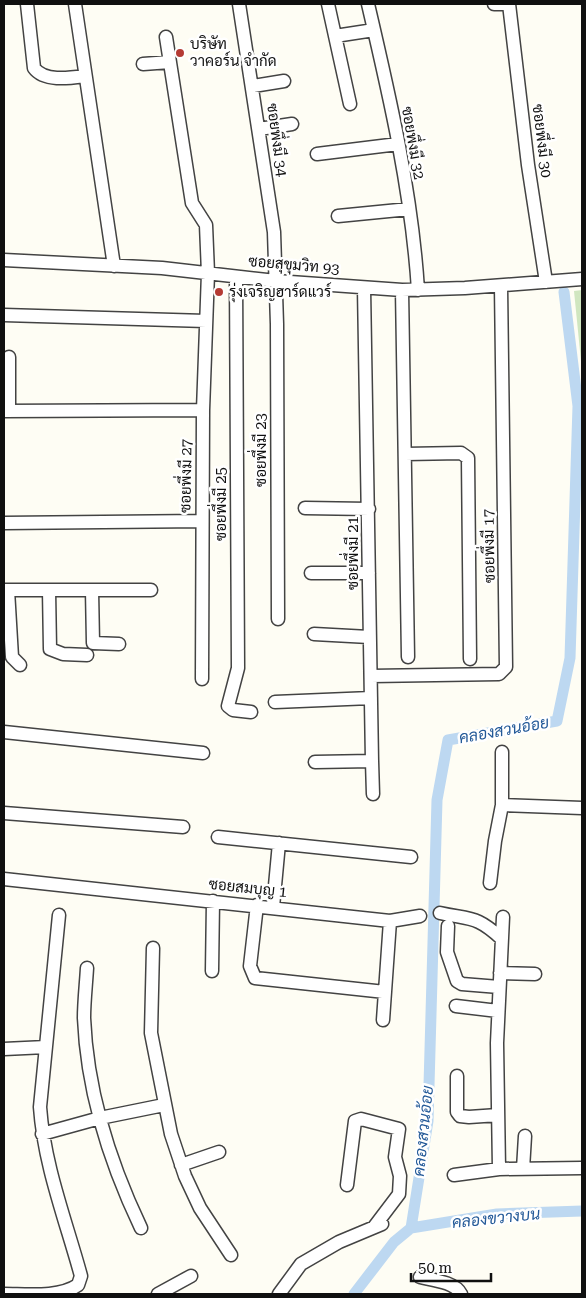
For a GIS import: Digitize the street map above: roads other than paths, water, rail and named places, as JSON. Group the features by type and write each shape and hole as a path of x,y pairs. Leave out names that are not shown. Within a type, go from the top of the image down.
{"street":[{"path":"27,4 34,68 37,73 55,77 85,76"},
{"path":"75,4 114,266"},
{"name":"ซอยพึ่งมี 34","path":"239,4 272,217 276,281"},
{"path":"328,4 350,104"},
{"name":"ซอยพึ่งมี 32","path":"368,4 398,144 415,250 418,290"},
{"path":"494,4 507,4"},
{"name":"ซอยพึ่งมี 30","path":"507,4 528,165 546,282"},
{"path":"335,36 374,30"},
{"name":"ซอยพึ่งมี 27","path":"166,37 192,203 206,226 208,273 203,410 202,679"},
{"path":"143,64 170,62"},
{"path":"252,86 284,81"},
{"path":"259,130 292,124"},
{"path":"318,154 398,144"},
{"path":"338,216 409,209"},
{"name":"ซอยสุขุมวิท 93","path":"4,260 208,273 276,281 402,290 502,286 582,279"},
{"name":"ซอยพึ่งมี 25","path":"236,277 238,668 228,706 233,710 251,712"},
{"name":"ซอยพึ่งมี 23","path":"276,281 278,619"},
{"name":"ซอยพึ่งมี 17","path":"370,676 500,674 506,667 502,286"},
{"name":"ซอยพึ่งมี 21","path":"364,288 373,794"},
{"path":"402,290 408,657"},
{"path":"4,315 206,320"},
{"path":"9,357 6,411 203,410"},
{"path":"405,454 461,453 468,458 470,659"},
{"path":"305,508 369,509"},
{"path":"4,523 202,522"},
{"path":"311,573 369,573"},
{"path":"20,665 12,656 6,590 151,590"},
{"path":"49,590 50,649 63,654 87,655"},
{"path":"92,590 93,644 119,644"},
{"path":"314,634 370,637"},
{"path":"275,702 371,698"},
{"path":"4,732 203,753"},
{"path":"490,884 494,841 502,805 502,752"},
{"path":"315,762 372,761"},
{"path":"502,805 582,808"},
{"path":"4,813 184,827"},
{"path":"218,837 411,856"},
{"path":"273,907 279,843"},
{"name":"ซอยสมบุญ 1","path":"4,879 257,905 390,921 420,916"},
{"path":"212,971 214,901"},
{"path":"257,905 250,966 255,978 385,992"},
{"path":"440,913 473,918 488,926 502,939"},
{"path":"4,1294 43,1294 69,1290 78,1285 81,1276 42,1134 40,1107 59,915"},
{"path":"498,1168 498,1011 503,917"},
{"path":"383,1020 390,921"},
{"path":"448,926 447,952 457,981 462,984 499,987"},
{"path":"153,948 151,1033 164,1105 181,1165 200,1208 231,1255"},
{"path":"87,968 84,1018 100,1118 124,1193 141,1228"},
{"path":"500,973 535,974"},
{"path":"456,1006 498,1011"},
{"path":"4,1049 46,1046"},
{"path":"457,1076 458,1112 460,1116 498,1115"},
{"path":"42,1134 100,1118 164,1105"},
{"path":"279,1294 301,1264 339,1242 380,1225 399,1194 400,1176 395,1157 398,1128 361,1119 355,1121 347,1185"},
{"path":"523,1169 525,1136"},
{"path":"181,1165 219,1152"},
{"path":"454,1176 498,1168 582,1168"},
{"path":"158,1294 192,1276"},
{"path":"420,1277 449,1284 459,1290 461,1294"}],"waterway":[{"name":"คลองสวนอ้อย","path":"354,1294 394,1242 411,1228 428,1121 437,800 448,740 557,721 570,658 578,406 564,292"},
{"name":"คลองขวางบน","path":"411,1228 497,1214 582,1211"}],"place":[{"name":"บริษัท วาคอร์น จำกัด","path":"180,53"},
{"name":"รุ่งเจริญฮาร์ดแวร์","path":"219,292"}]}
